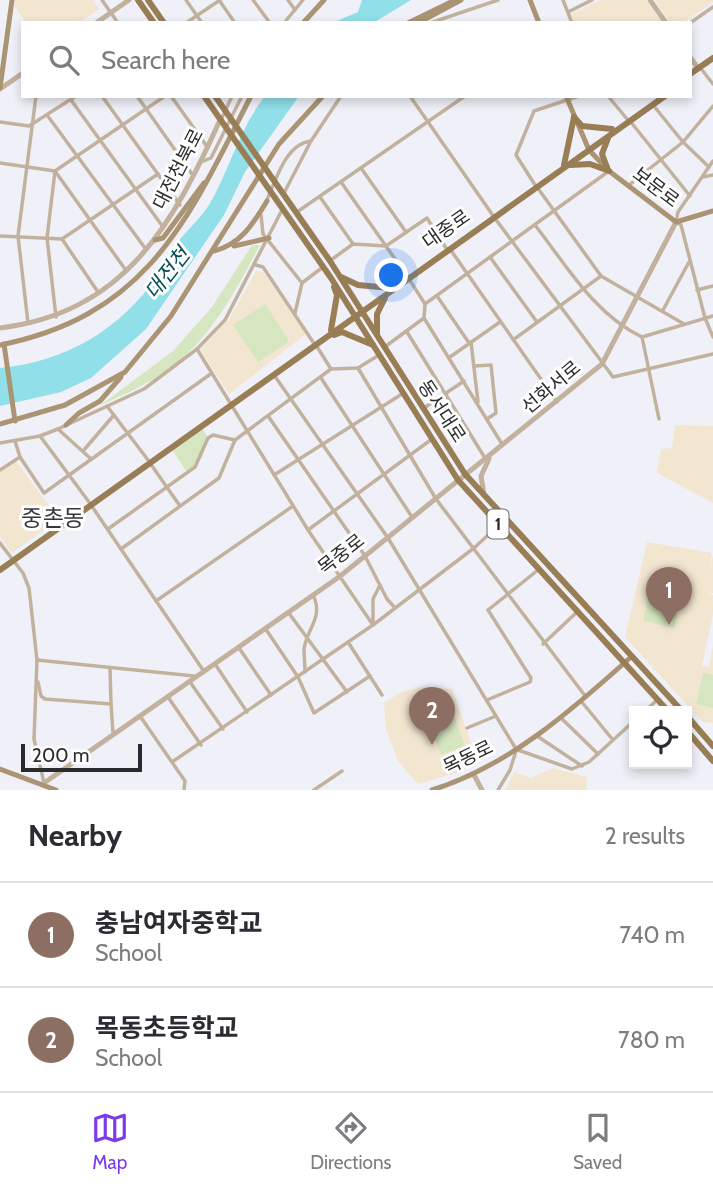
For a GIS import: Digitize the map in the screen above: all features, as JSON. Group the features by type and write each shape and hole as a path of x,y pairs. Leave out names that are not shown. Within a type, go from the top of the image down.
{"main road":[{"path":"0,88 3,47 12,0"},
{"path":"138,0 153,21"},
{"path":"148,0 163,21"},
{"path":"412,21 455,0"},
{"path":"422,21 461,0"},
{"path":"530,0 538,21"},
{"path":"305,21 321,1"},
{"path":"692,75 713,60"},
{"name":"동서대로","path":"205,98 331,278 458,480 663,706"},
{"name":"동서대로","path":"216,98 340,276 465,474 677,706"},
{"path":"15,421 2,344 37,337 72,323 96,310 137,279 171,242 220,161 250,98"},
{"path":"66,425 74,416 100,401 156,337 214,251 279,144 321,98"},
{"name":"보문로","path":"567,98 588,148 609,172 628,187 676,222 713,211"},
{"name":"대종로","path":"629,120 656,98"},
{"name":"대종로","path":"0,567 588,148 663,98"},
{"path":"574,117 582,126 611,132 602,154 609,172"},
{"path":"574,117 566,165 590,164 609,172"},
{"path":"155,240 163,238 220,161"},
{"path":"232,246 256,219 267,201"},
{"path":"214,251 269,238"},
{"path":"340,276 358,285 392,288"},
{"path":"331,278 337,295 331,330"},
{"path":"377,336 381,303 392,288"},
{"name":"대종로","path":"232,402 355,315"},
{"path":"326,337 342,332 374,346"},
{"path":"0,424 77,399 125,372"},
{"name":"목동로","path":"432,790 474,775 536,736 584,699 631,657"},
{"path":"692,722 713,746"},
{"path":"692,737 713,761"},
{"path":"0,769 44,783 56,790"}],"street":[{"path":"102,0 117,21"},
{"path":"99,21 129,0"},
{"path":"186,0 201,21"},
{"path":"189,21 219,0 234,21"},
{"path":"253,0 269,21"},
{"path":"288,0 295,10"},
{"path":"286,21 303,0"},
{"path":"436,21 498,0"},
{"path":"563,0 571,21"},
{"path":"568,12 592,0"},
{"path":"650,0 665,21"},
{"path":"692,22 713,7"},
{"path":"692,59 713,84"},
{"path":"0,88 21,74"},
{"path":"28,324 18,236 36,98"},
{"path":"0,122 23,127 74,98"},
{"path":"103,98 180,205"},
{"path":"138,98 194,176"},
{"path":"56,317 47,238 55,171 165,98"},
{"path":"170,98 208,148"},
{"name":"대전천북로","path":"0,328 56,317 99,292 126,271 164,229 180,205 231,98"},
{"path":"201,162 211,158 241,98"},
{"path":"282,193 311,141 340,98"},
{"path":"411,98 602,364 640,296 676,222 678,212 713,161"},
{"path":"296,213 462,98"},
{"path":"567,98 534,111 516,155 601,275 684,324"},
{"path":"610,98 690,196"},
{"path":"71,100 164,229"},
{"path":"653,105 683,142 709,167"},
{"path":"628,187 683,142 713,106"},
{"path":"47,115 146,250"},
{"path":"302,283 260,225 267,201 288,156 303,142 311,141"},
{"path":"0,163 55,171 126,271"},
{"path":"361,168 406,232"},
{"path":"425,304 609,172"},
{"path":"0,236 62,239 158,174"},
{"path":"703,177 713,175"},
{"path":"341,182 425,304 424,318 450,356 503,446"},
{"path":"320,197 353,244"},
{"path":"0,443 40,436 107,406 163,377 197,349 225,320 256,265 282,210"},
{"path":"330,261 353,244 386,246 427,218 557,402"},
{"path":"676,222 681,225 697,290 713,337"},
{"path":"535,225 583,289 623,328 642,337 713,316"},
{"path":"62,239 99,292"},
{"path":"490,257 537,322"},
{"path":"663,310 690,260"},
{"path":"256,265 263,267 331,369"},
{"path":"295,313 302,283 323,267"},
{"path":"513,340 601,275"},
{"path":"697,290 713,286"},
{"path":"437,295 470,342 478,405"},
{"path":"384,347 424,318"},
{"path":"450,356 501,321"},
{"path":"407,332 486,460"},
{"path":"642,337 659,419"},
{"path":"197,349 232,402 308,530 373,625"},
{"name":"선화서로","path":"458,480 495,453 602,364 613,377 713,354"},
{"path":"121,549 219,478 235,440 248,430 321,379 331,369 358,368 379,355"},
{"path":"474,366 491,365 496,413 487,419"},
{"path":"358,368 436,499 613,740"},
{"path":"15,441 20,457 44,492 212,373"},
{"path":"274,374 388,538 516,749 572,769 582,766 598,754 629,726"},
{"path":"321,379 412,518"},
{"path":"422,409 465,381"},
{"path":"274,474 402,394"},
{"path":"107,406 180,506"},
{"path":"83,451 114,415"},
{"path":"268,416 365,556 395,608"},
{"path":"58,429 91,459"},
{"path":"108,529 195,467 208,438 213,435 235,440"},
{"path":"40,436 90,503 203,670"},
{"path":"308,530 432,439"},
{"path":"484,495 482,468 495,453"},
{"path":"0,470 20,457"},
{"name":"목중로","path":"44,783 166,695 339,577 458,480"},
{"path":"156,601 293,506"},
{"path":"172,762 201,745 373,625 474,548 499,525"},
{"path":"0,543 29,588 37,660 34,739 44,783"},
{"path":"486,700 530,682 531,678 488,610 538,570"},
{"path":"373,625 373,599 380,585"},
{"path":"305,672 304,647 318,610 313,595"},
{"path":"288,612 347,692"},
{"path":"543,644 577,612"},
{"path":"265,628 298,677 314,713 370,676"},
{"path":"348,642 382,695"},
{"path":"238,646 271,695"},
{"path":"37,660 191,678 223,729"},
{"path":"214,663 247,712"},
{"path":"110,668 113,733"},
{"path":"36,677 41,696 45,699 111,704"},
{"path":"166,695 201,745"},
{"path":"650,706 657,700"},
{"path":"139,715 185,782 184,790"},
{"path":"467,728 496,716"},
{"path":"560,717 598,754"},
{"path":"536,736 582,766"},
{"name":"목동로","path":"498,790 510,770 516,749"},
{"path":"314,790 342,771"},
{"path":"474,775 482,790"}],"shaded area":[{"path":"15,0 93,0 99,9 82,21 25,21 14,5"},
{"path":"600,0 646,0 661,21 573,21 571,14"},
{"path":"655,0 713,0 686,21 669,21"},
{"path":"256,271 263,272 306,334 229,394 200,349 229,320"},
{"path":"675,425 713,426 713,503 657,473 661,449 672,448"},
{"path":"15,460 59,519 12,553 0,537 0,472"},
{"path":"647,542 712,553 709,573 713,556 713,593 706,593 713,595 713,614 702,666 709,667 713,646 713,723 703,722 692,710 692,706 688,706 625,637"},
{"path":"422,687 452,689 478,762 456,773 418,784 398,761 386,729 384,703 401,692"},
{"path":"553,768 587,777 586,790 505,790 514,772 531,778"}],"green space":[{"path":"252,245 260,245 240,282 217,318 190,351 157,377 98,407 173,351 212,307"},
{"path":"265,304 288,339 287,343 258,362 233,325"},
{"path":"200,425 208,438 202,457 187,472 170,447"},
{"path":"649,594 680,601 674,628 643,621"},
{"path":"703,673 713,675 713,708 696,704"},
{"path":"448,699 465,746 441,755 424,708"}],"water":[{"path":"362,0 411,0 376,21 337,21 358,12"},
{"name":"대전천","path":"264,98 298,98 245,172 224,215 146,329 91,378 61,392 0,406 0,368 47,359 69,350 109,326 144,294 178,242 209,205"}],"place":[{"name":"충남여자중학교","path":"669,625"},
{"name":"목동초등학교","path":"432,745"}],"district":[{"name":"중촌동","path":"53,518"}]}
